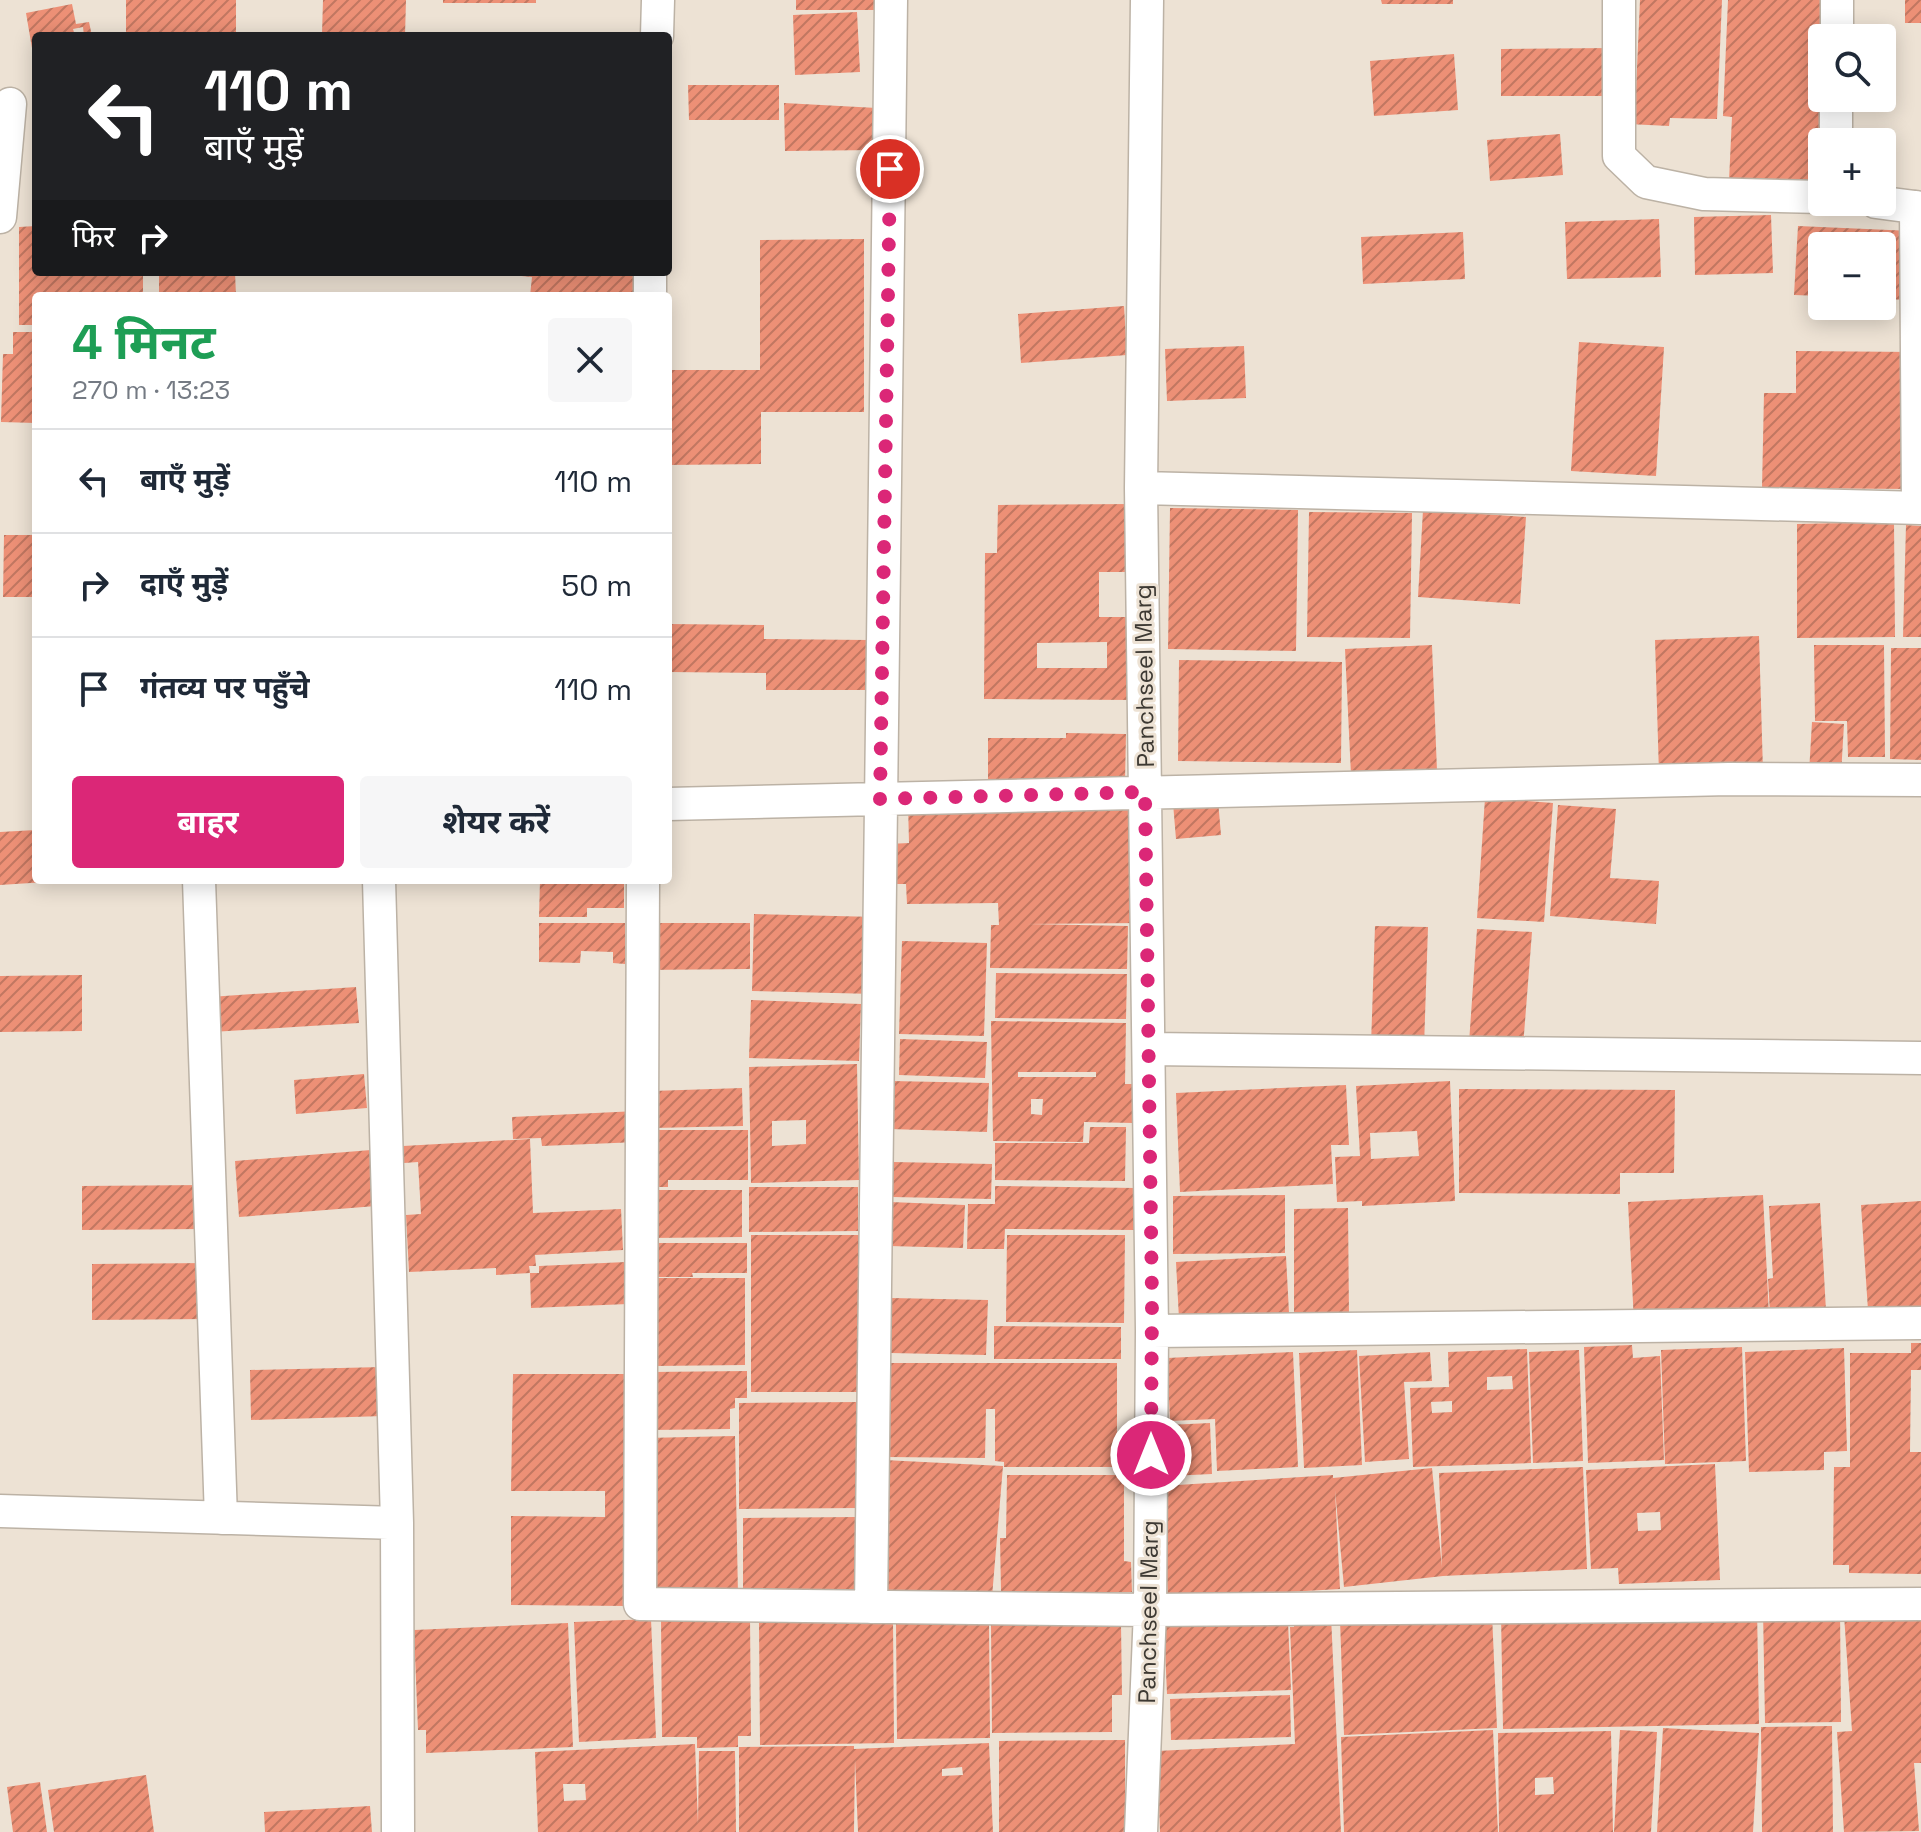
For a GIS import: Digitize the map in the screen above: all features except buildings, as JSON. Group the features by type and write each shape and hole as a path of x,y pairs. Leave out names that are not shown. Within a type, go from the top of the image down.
{"street":[{"path":"657,32 658,0"},
{"path":"871,1607 891,0"},
{"name":"Panchseel Marg","path":"1141,1832 1150,1610 1152,1331 1141,488 1147,0"},
{"path":"1619,0 1619,156 1646,182 1704,194 1808,197"},
{"path":"1837,0 1837,24"},
{"path":"0,217 10,104"},
{"path":"1141,488 1919,508 1918,207 1896,204"},
{"path":"672,804 1713,779 1921,780"},
{"path":"199,884 221,1518"},
{"path":"379,884 397,1523 398,1832"},
{"path":"643,884 640,1604 1150,1610 1921,1604"},
{"path":"1150,1049 1921,1058"},
{"path":"1152,1331 1921,1323"},
{"path":"0,1511 397,1523"}],"route":[{"path":"890,169 880,799 1145,792 1150,1049 1151,1455"}]}
